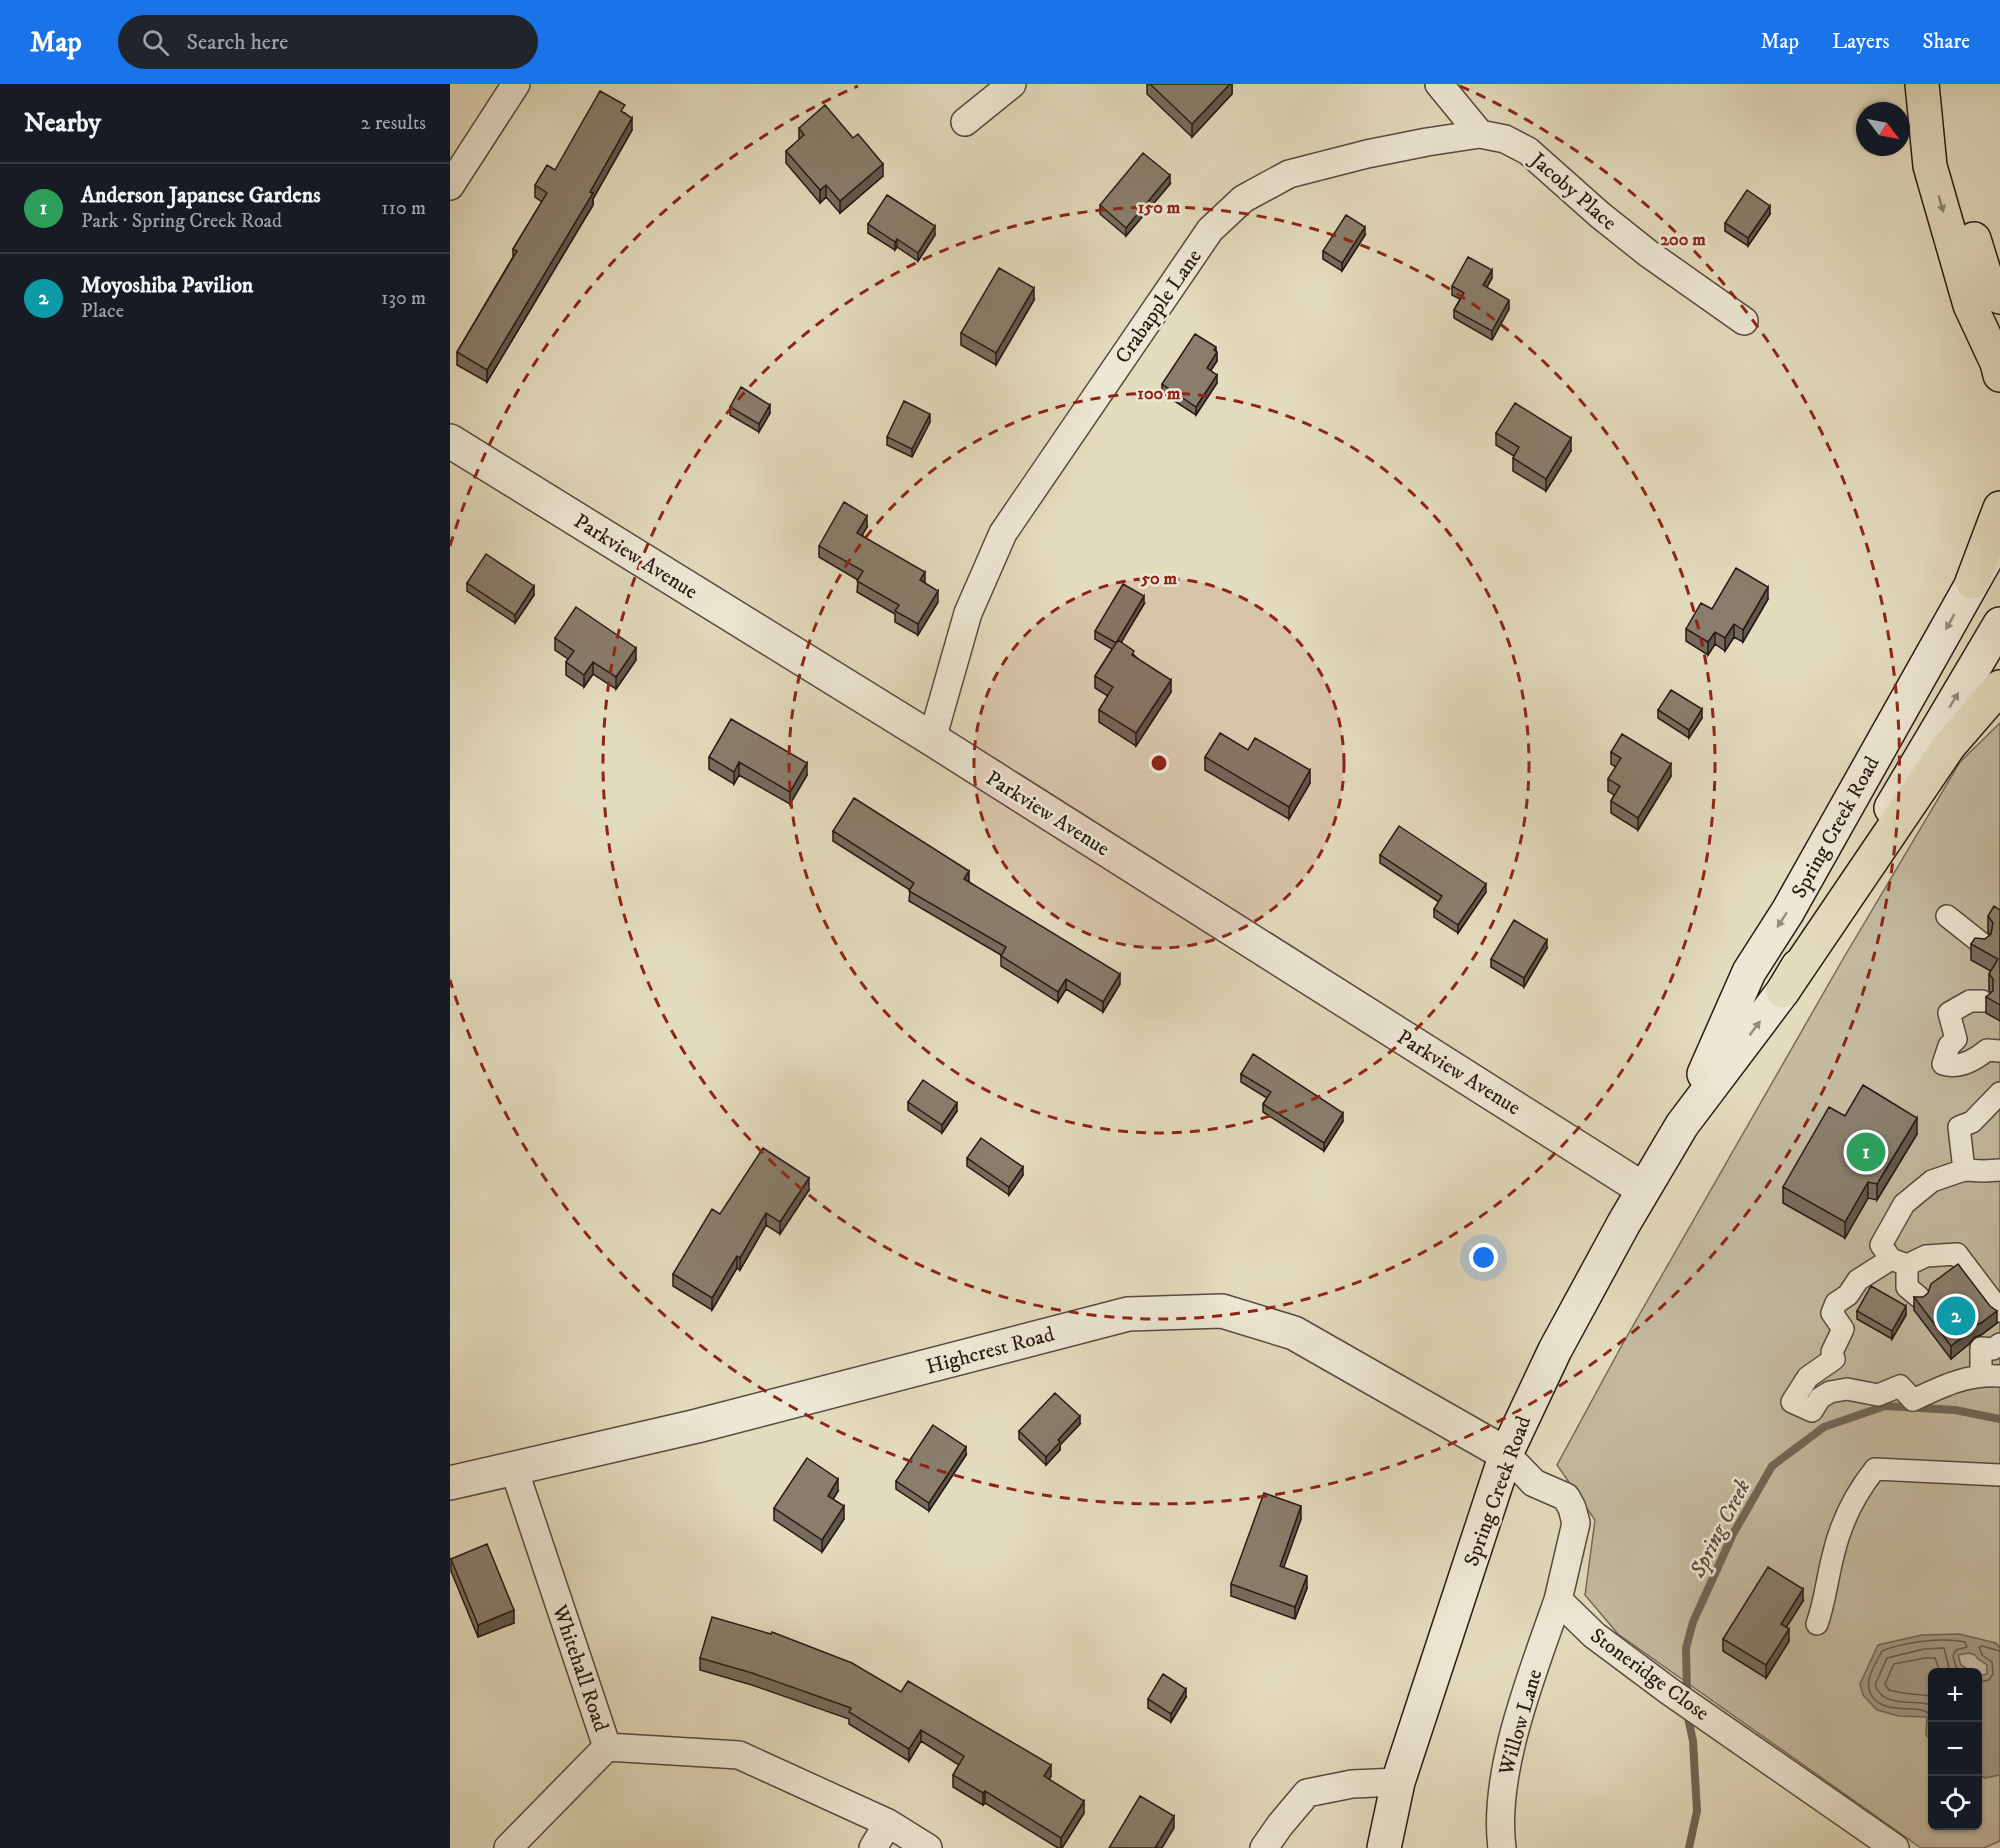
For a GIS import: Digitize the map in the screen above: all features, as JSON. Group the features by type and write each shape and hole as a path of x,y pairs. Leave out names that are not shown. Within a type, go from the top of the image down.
{"main road":[{"path":"1922,84 1930,166 1970,305 1997,363 2000,375"},
{"path":"1943,84 1950,161 1987,281 2000,297"},
{"path":"1972,582 2000,508"},
{"path":"1783,991 1949,746 2000,687"}],"street":[{"path":"452,176 516,84"},
{"path":"965,122 1012,84"},
{"path":"1439,84 1480,134"},
{"name":"Jacoby Place","path":"1480,134 1506,139 1528,151 1600,215 1649,254 1744,321"},
{"name":"Crabapple Lane","path":"932,739 968,613 1003,533 1210,231 1243,199 1289,174 1367,154 1480,134"},
{"name":"Parkview Avenue","path":"450,441 932,739 1644,1189"},
{"name":"Spring Creek Road","path":"1682,1125 1749,972 1788,910 2000,535"},
{"name":"Spring Creek Road","path":"1384,1848 1398,1782 1506,1454 1555,1350 1682,1125 1783,991 2000,624"},
{"path":"1947,916 1981,943"},
{"path":"1982,1001 1970,1001 1949,1013 1956,1039 1949,1046 1943,1064 1952,1067 1976,1059 1987,1050 2000,1051"},
{"path":"1964,1170 1959,1127 1972,1122 2000,1093"},
{"path":"1919,1297 1907,1287 1899,1262 1881,1245 1904,1204 1932,1181 1964,1170 1984,1172 2000,1170"},
{"path":"2000,1311 1957,1254 1926,1256 1899,1262 1858,1280 1848,1295 1836,1302 1833,1313 1843,1329 1832,1352 1834,1359 1808,1377 1792,1402 1812,1411 1820,1398 1830,1392 1846,1389 1878,1395 1900,1386 1913,1400 1953,1382 1991,1376 1981,1348 1993,1349 2000,1344"},
{"name":"Highcrest Road","path":"450,1484 697,1426 1128,1314 1222,1311 1294,1333 1506,1454"},
{"path":"1506,1454 1534,1483 1566,1497 1572,1508 1576,1523 1558,1600"},
{"name":"Whitehall Road","path":"514,1469 607,1747 740,1755 888,1823 928,1848"},
{"path":"1817,1624 1833,1554 1842,1528 1852,1505 1875,1469 2000,1475"},
{"name":"Stoneridge Close","path":"1558,1600 1594,1635 1669,1691 1895,1848"},
{"name":"Willow Lane","path":"1502,1848 1501,1793 1534,1669 1558,1600"},
{"path":"508,1848 607,1747"},
{"path":"1264,1848 1307,1793 1352,1784 1398,1782"},
{"path":"873,1848 888,1823"}],"shaded area":[{"path":"2000,723 2000,1841 1984,1848 1921,1848 1618,1634 1585,1595 1595,1520 1557,1465 1622,1345 1843,959 1960,762"}],"water":[{"path":"1959,1634 1996,1643 2000,1648 2000,1775 1982,1777 1982,1675 1987,1674 1987,1665 1975,1655 1969,1653 1958,1655 1961,1665 1966,1668 1928,1668 1928,1737 1926,1735 1927,1717 1899,1716 1877,1710 1863,1695 1860,1684 1878,1645 1922,1635"}],"building":[{"path":"1150,84 1230,84 1192,124"},
{"path":"600,91 625,105 621,111 632,118 590,192 593,193 487,370 457,352 517,251 513,249 547,193 535,185 547,165 555,170"},
{"path":"825,105 853,138 858,134 883,164 840,201 826,185 820,190 786,151 804,135 799,128"},
{"path":"1143,153 1170,175 1126,228 1100,205"},
{"path":"1747,190 1770,206 1748,238 1725,223"},
{"path":"887,195 935,226 918,253 897,239 895,242 868,224"},
{"path":"1346,215 1365,227 1342,263 1323,251"},
{"path":"1468,257 1492,270 1483,285 1509,300 1492,331 1454,310 1464,293 1452,286"},
{"path":"999,268 1034,288 996,353 961,333"},
{"path":"1195,334 1216,347 1214,350 1217,352 1207,368 1217,375 1196,407 1162,384"},
{"path":"741,387 770,405 759,424 730,407"},
{"path":"904,401 930,414 912,449 887,437"},
{"path":"1515,403 1571,438 1546,479 1513,458 1519,447 1496,433"},
{"path":"844,502 867,516 857,533 925,572 920,580 938,591 918,624 895,611 899,605 857,581 863,571 819,546"},
{"path":"486,554 534,586 515,615 467,583"},
{"path":"1736,568 1768,587 1743,630 1734,624 1725,638 1715,632 1708,642 1686,629 1701,603 1712,609"},
{"path":"1123,584 1144,596 1116,643 1095,631"},
{"path":"576,607 636,648 616,677 593,662 584,675 566,662 574,651 555,638"},
{"path":"1118,640 1134,651 1132,655 1171,680 1136,733 1099,710 1113,687 1095,676"},
{"path":"1671,690 1702,709 1689,730 1658,710"},
{"path":"731,719 807,763 790,792 739,762 734,772 709,757"},
{"path":"1220,733 1248,750 1255,738 1310,770 1289,807 1205,757"},
{"path":"1622,734 1671,764 1638,818 1611,801 1620,786 1608,779 1621,758 1611,752"},
{"path":"854,798 969,871 964,879 1120,974 1103,1002 1066,979 1058,992 1001,956 1006,947 909,891 914,883 833,831"},
{"path":"1399,826 1486,884 1458,925 1434,909 1442,896 1380,855"},
{"path":"1994,906 2000,910 2000,1005 1986,997 1993,991 1993,979 1989,974 1998,959 1971,944 1975,938 1985,939 1991,934 1993,923 1988,916"},
{"path":"1514,920 1547,940 1524,978 1491,959"},
{"path":"1253,1054 1343,1113 1324,1143 1263,1104 1271,1092 1241,1074"},
{"path":"923,1080 957,1103 942,1125 908,1102"},
{"path":"1863,1085 1917,1118 1877,1184 1868,1182 1845,1222 1783,1187 1829,1107 1845,1116"},
{"path":"981,1138 1023,1167 1009,1187 967,1158"},
{"path":"763,1148 809,1178 780,1222 766,1213 740,1258 737,1256 712,1298 673,1274 712,1209 720,1214"},
{"path":"1958,1264 1990,1306 1997,1311 1975,1325 1951,1346 1914,1297 1923,1297 1928,1293 1931,1284"},
{"path":"1871,1286 1906,1306 1892,1331 1857,1311"},
{"path":"1055,1393 1080,1416 1046,1457 1019,1431"},
{"path":"933,1425 966,1447 929,1503 896,1481"},
{"path":"807,1458 838,1479 828,1496 844,1506 822,1540 774,1508"},
{"path":"1264,1493 1301,1506 1280,1566 1307,1576 1295,1607 1231,1584"},
{"path":"487,1544 514,1610 478,1625 451,1559"},
{"path":"1768,1567 1803,1589 1781,1624 1789,1629 1766,1665 1723,1639"},
{"path":"712,1617 771,1634 772,1632 852,1663 901,1692 908,1681 1051,1765 1044,1776 1084,1801 1061,1838 985,1791 983,1793 953,1775 964,1756 921,1730 909,1749 849,1712 851,1708 752,1673 700,1658"},
{"path":"1163,1674 1186,1689 1171,1714 1148,1699"},
{"path":"1140,1796 1174,1816 1155,1848 1109,1848"}],"waterway":[{"name":"Spring Creek","path":"1687,1695 1686,1648 1693,1622 1733,1534 1772,1466 1824,1427 1885,1406 1955,1410 2000,1419"},
{"name":"Spring Creek","path":"1687,1713 1693,1741 1697,1811 1689,1848"}],"place":[{"name":"Anderson Japanese Gardens","path":"1866,1152"},
{"name":"Moyoshiba Pavilion","path":"1956,1316"}]}
